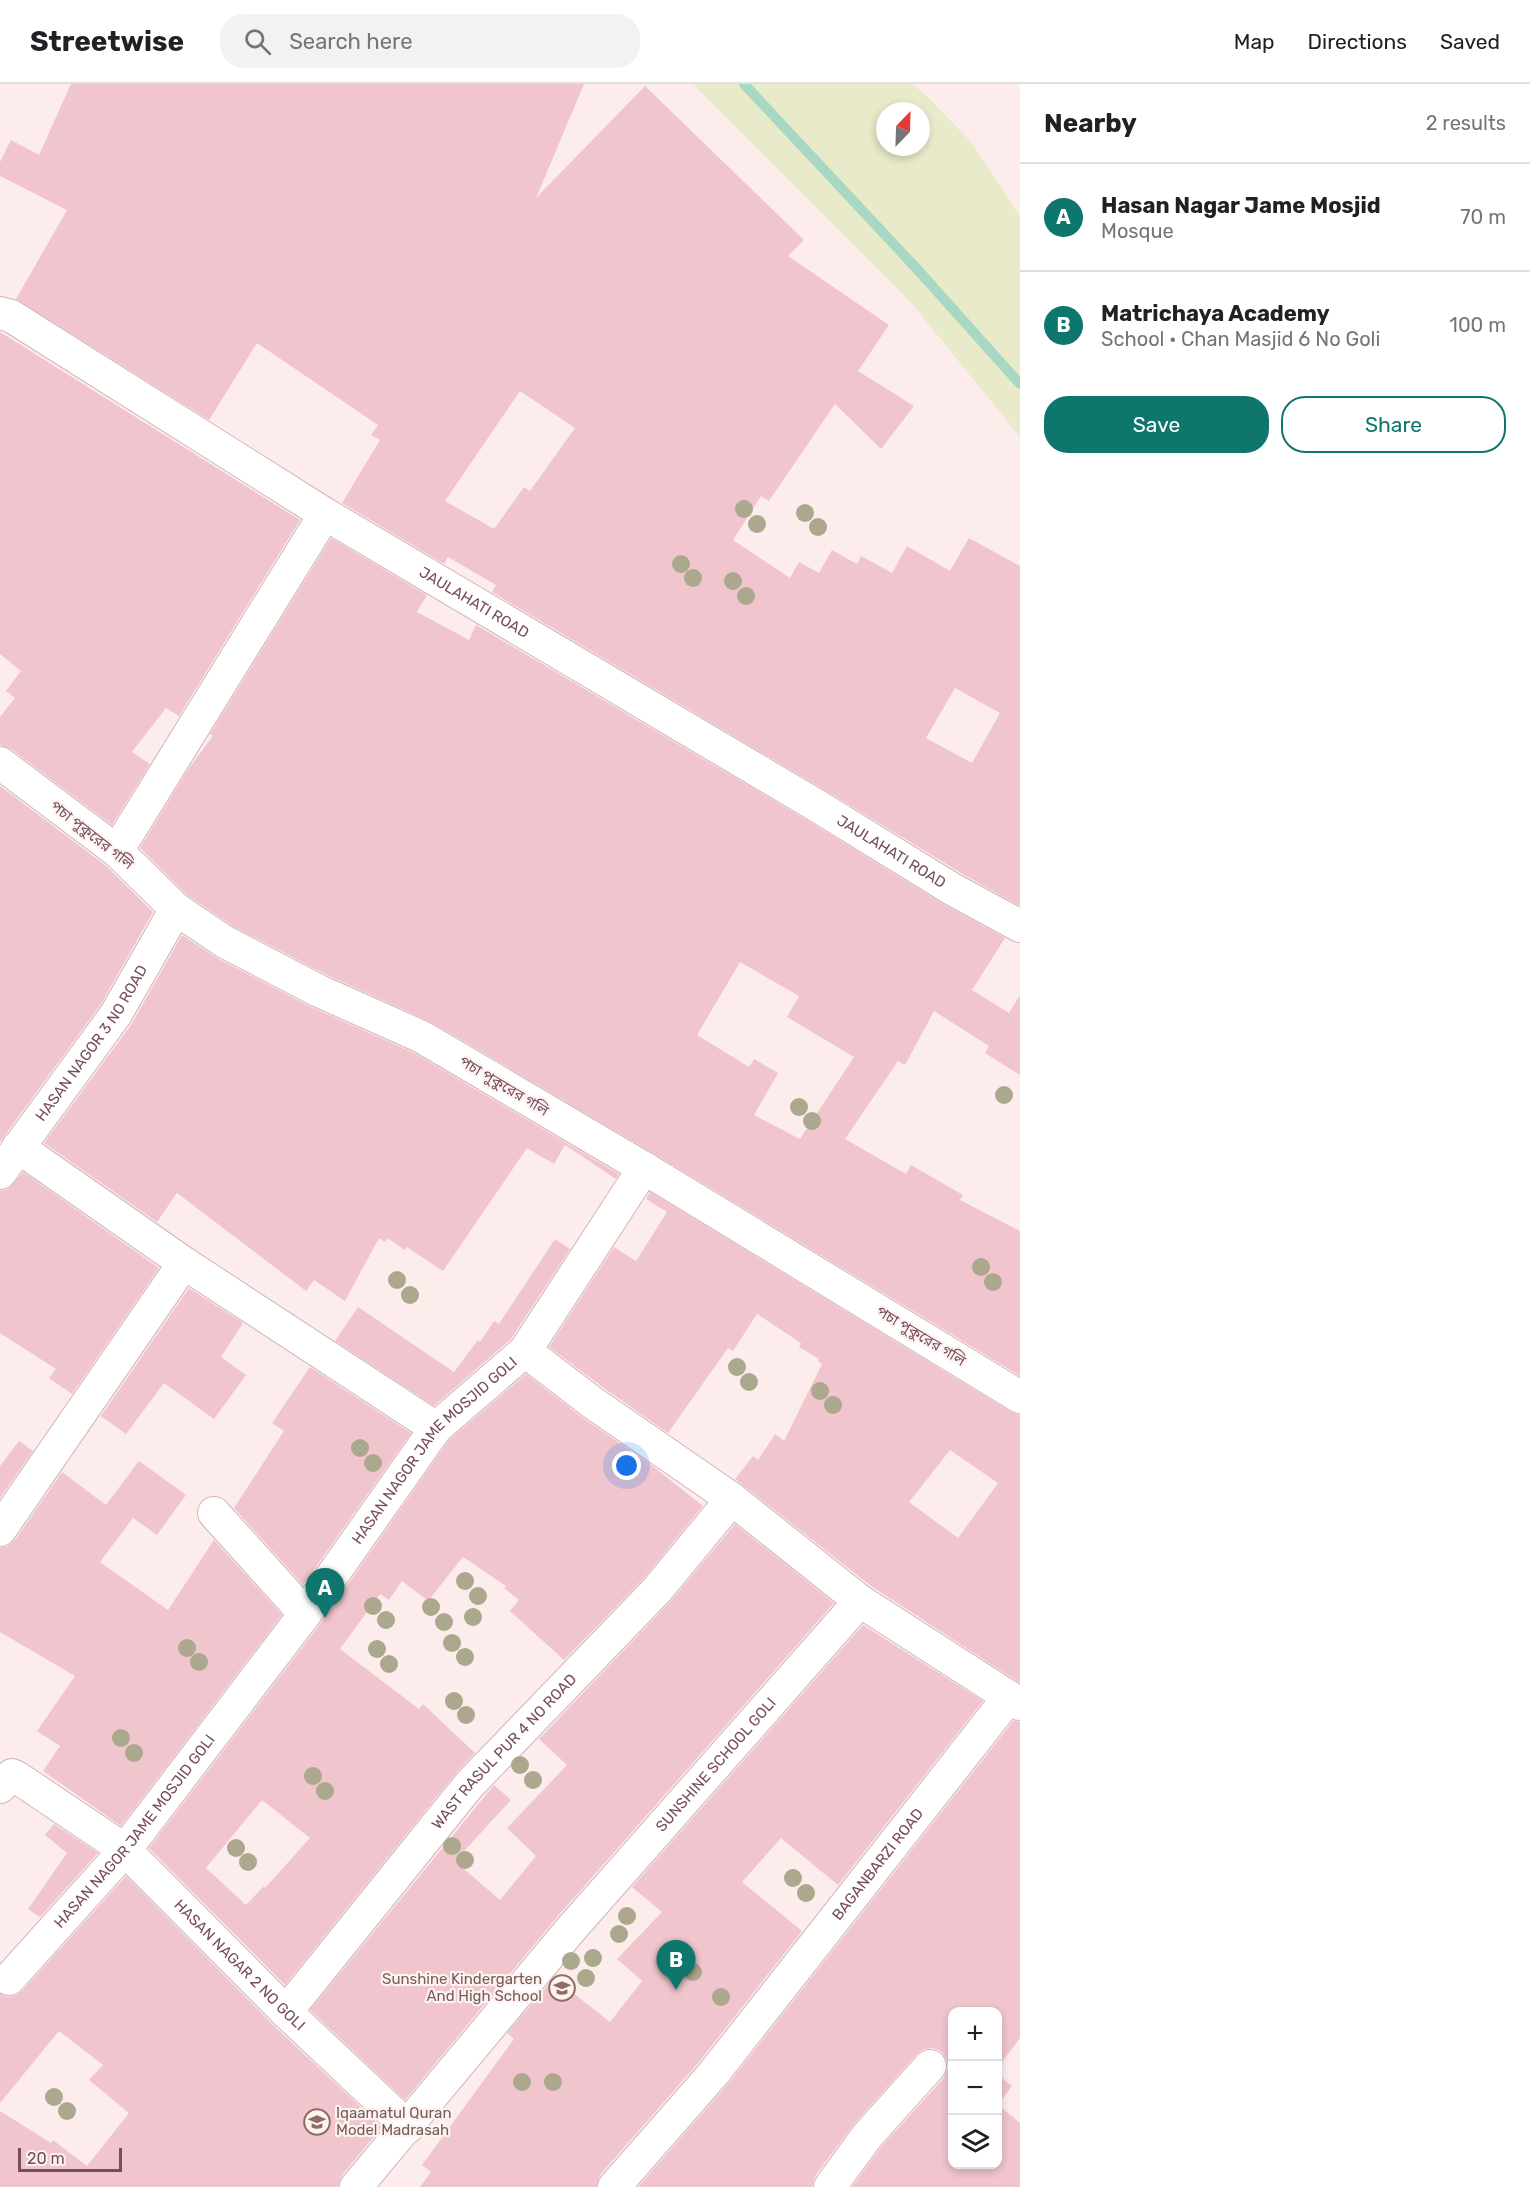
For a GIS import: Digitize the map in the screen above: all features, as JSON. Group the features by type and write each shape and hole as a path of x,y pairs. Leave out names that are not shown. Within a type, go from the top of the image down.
{"street":[{"name":"JAULAHATI ROAD","path":"0,313 11,316 325,514 819,807 952,889 1020,926"},
{"path":"117,850 325,514"},
{"name":"পচা পুকুরের গলি","path":"3,773 117,850 176,909 225,942 319,991 422,1037 644,1168 1020,1397"},
{"name":"HASAN NAGOR 3 NO ROAD","path":"0,1173 117,1014 176,909"},
{"path":"18,1147 184,1263 436,1428"},
{"name":"HASAN NAGOR JAME MOSJID GOLI","path":"9,1979 124,1850 305,1614 436,1428 525,1352 644,1168"},
{"path":"0,1530 184,1263"},
{"path":"525,1352 593,1403 732,1499 860,1601 1015,1700"},
{"name":"WAST RASUL PUR 4 NO ROAD","path":"285,2012 469,1785 657,1590 732,1499"},
{"path":"214,1513 305,1614"},
{"name":"SUNSHINE SCHOOL GOLI","path":"356,2187 571,1929 860,1601"},
{"name":"BAGANBARZI ROAD","path":"614,2187 713,2074 1015,1700"},
{"name":"HASAN NAGAR 2 NO GOLI","path":"0,1787 12,1775 124,1850 285,2012 408,2127"},
{"path":"830,2187 867,2136 930,2066"}],"green space":[{"path":"693,84 912,84 926,95 971,142 1020,216 1020,437 908,299"}],"building":[{"path":"71,84 584,84 536,198 645,86 804,240 788,256 889,325 858,371 914,406 881,449 835,404 769,501 761,496 733,540 790,578 799,562 819,573 832,550 857,564 861,556 892,573 907,546 950,571 969,538 1020,566 1020,906 492,592 496,585 448,557 444,564 342,503 380,440 371,435 378,425 257,343 209,420 16,299 67,210 0,176 0,162 11,140 39,155","holes":["520,391 575,428 530,491 524,487 494,529 445,501","955,688 1000,713 972,763 926,738"]},
{"path":"0,332 300,520 179,716 166,708 132,752 150,764 112,825 11,749 0,745 0,717 15,698 6,691 21,671 0,654"},
{"path":"331,538 427,595 417,612 469,640 476,625 810,822 943,904 1005,938 972,990 1009,1013 1020,995 1020,1075 985,1053 989,1046 934,1011 905,1065 898,1061 845,1139 906,1174 911,1165 963,1195 960,1200 1020,1231 1020,1376 653,1153 431,1022 327,975 234,927 187,895 140,848 187,771 213,736 210,734","holes":["740,962 799,996 787,1017 854,1057 800,1139 754,1115 778,1073 754,1059 749,1067 697,1035"]},
{"path":"0,786 105,865 153,912 101,1004 0,1142"},
{"path":"182,935 217,958 311,1007 414,1053 619,1174 616,1179 565,1145 554,1164 527,1148 443,1271 407,1247 405,1250 387,1238 385,1242 379,1238 345,1301 314,1280 306,1291 177,1193 157,1222 44,1143 131,1025"},
{"path":"23,1172 159,1268 72,1394 49,1378 56,1369 0,1333 0,1191 8,1189"},
{"path":"650,1192 1011,1412 1020,1415 1020,1683 871,1586 735,1479 753,1456 758,1460 775,1434 784,1441 822,1364 818,1361 819,1359 799,1347 801,1343 757,1314 733,1351 728,1348 668,1433 549,1347 614,1247 636,1261 667,1212 646,1199","holes":["950,1450 998,1483 958,1538 909,1502"]},
{"path":"555,1239 570,1249 511,1339 434,1406 335,1341 358,1307 454,1372 478,1340 480,1342 494,1321 499,1324"},
{"path":"189,1288 243,1323 221,1357 246,1375 214,1419 164,1383 126,1434 101,1416"},
{"path":"310,1367 411,1433 303,1585 234,1508 284,1431 272,1423"},
{"path":"526,1374 583,1418 650,1464 703,1506 644,1578 564,1660 510,1611 519,1600 504,1588 506,1586 463,1557 428,1601 402,1581 389,1600 380,1594 340,1649 419,1709 423,1704 475,1753 455,1774 285,1985 149,1848 320,1624 449,1440","holes":["262,1800 310,1838 265,1888 264,1886 246,1905 206,1868"]},
{"path":"19,1441 33,1451 0,1498 0,1466"},
{"path":"139,1461 186,1495 157,1535 133,1518 100,1562 168,1610 214,1540 282,1615 121,1826 43,1771 60,1746 37,1731 75,1676 0,1632 0,1548 8,1546 15,1540 62,1472 106,1505"},
{"path":"735,1524 834,1603 557,1917 405,2100 310,2010 494,1785 511,1800 455,1861 500,1900 536,1856 507,1828 567,1765 539,1739 670,1602"},
{"path":"863,1625 983,1701 838,1885 781,1838 742,1882 802,1931 699,2062 600,2175 597,2187 420,2187 431,2172 422,2165 514,2039 507,2033 554,1978 610,2022 642,1981 617,1959 662,1912 632,1887"},
{"path":"1014,1720 1020,1722 1020,2038 1002,2062 1002,2007 948,2007 948,2069 947,2060 942,2052 933,2048 924,2049 917,2054 854,2124 815,2176 812,2187 638,2187 727,2085"},
{"path":"54,1824 98,1853 40,1917 28,1909 67,1853 45,1835"},
{"path":"126,1876 273,2025 382,2127 342,2175 338,2187 0,2187 0,2111 51,2143 53,2140 87,2166 129,2113 89,2080 103,2065 59,2031 0,2103 0,1994 6,1997 14,1996 22,1991"},
{"path":"948,2069 948,2169 1002,2169 1002,2108 1020,2123 1020,2187 852,2187 881,2147 944,2078"},
{"path":"1002,2078 1012,2086 1002,2100"}],"waterway":[{"path":"744,84 917,269 1020,384"}],"place":[{"name":"Hasan Nagar Jame Mosjid","path":"325,1618"},
{"name":"Sunshine Kindergarten And High School","path":"562,1988"},
{"name":"Matrichaya Academy","path":"676,1990"},
{"name":"Iqaamatul Quran Model Madrasah","path":"317,2122"}]}
